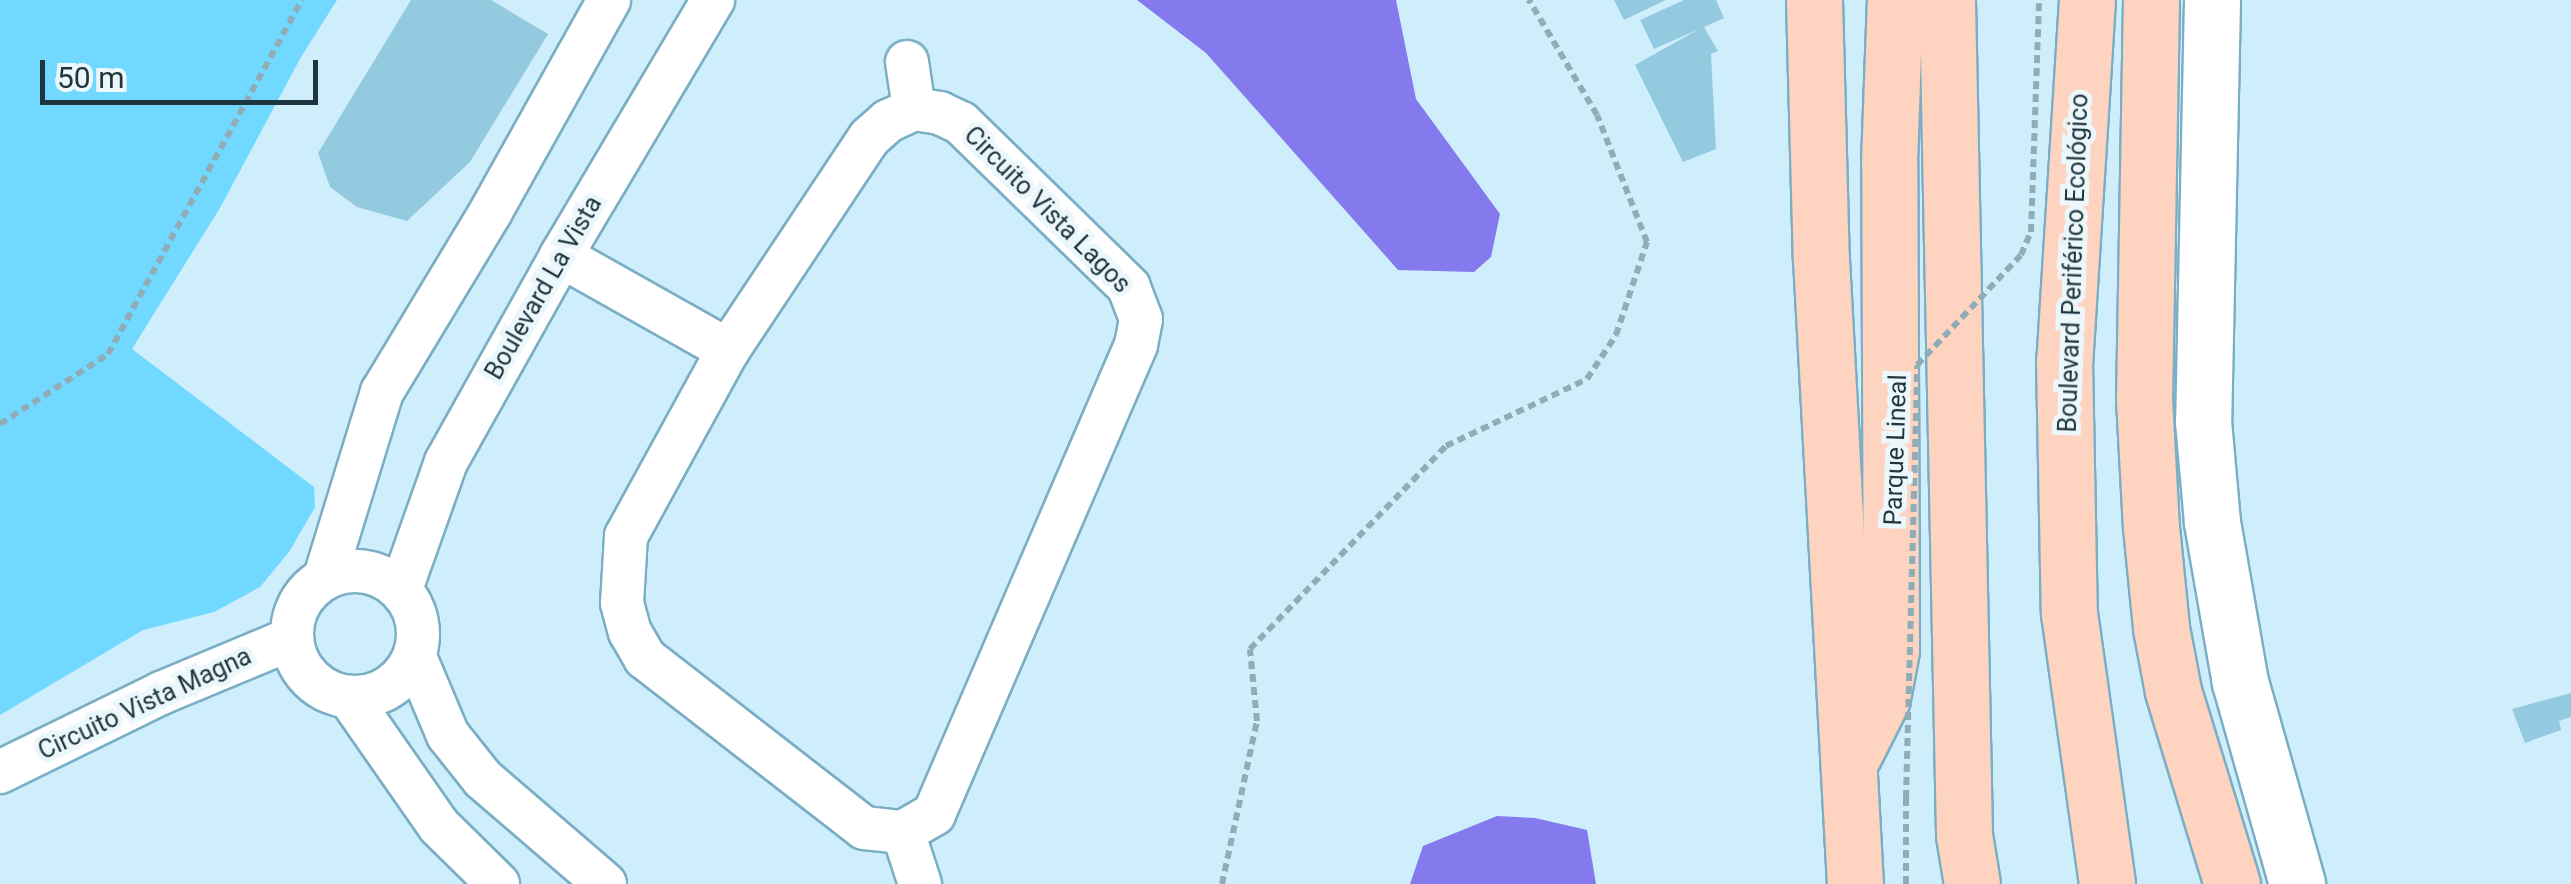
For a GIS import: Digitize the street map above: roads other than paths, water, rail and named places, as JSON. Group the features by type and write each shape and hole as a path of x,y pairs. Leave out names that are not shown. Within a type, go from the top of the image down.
{"highway":[{"path":"1814,0 1821,258 1855,884"},
{"path":"1850,762 1882,698 1891,650 1889,162 1895,0"},
{"path":"1947,0 1964,835 1972,884"},
{"name":"Boulevard Periférico Ecológico","path":"2087,0 2064,362 2069,593 2107,884"},
{"path":"2151,0 2144,399 2153,544 2161,628 2173,691 2232,884"}],"street":[{"path":"498,884 439,826 348,697 309,678 297,660 291,639 299,603 325,578 382,392 490,213 609,0"},
{"name":"Boulevard La Vista","path":"401,589 446,462 560,256 713,0"},
{"path":"2212,0 2203,420 2212,522 2240,682 2297,884"},
{"path":"907,62 914,109 888,121 868,138 728,350 626,536 622,603 630,632 645,658 864,828 903,832 920,884"},
{"name":"Circuito Vista Lagos","path":"903,832 934,814 1136,345 1158,321 961,123 940,113 914,109"},
{"path":"560,256 728,350"},
{"path":"325,578 365,570 401,589 418,620 415,657 448,734 483,779 605,884"},
{"name":"Circuito Vista Magna","path":"0,772 161,693 291,639"},
{"path":"348,697 388,688 415,657"}]}
